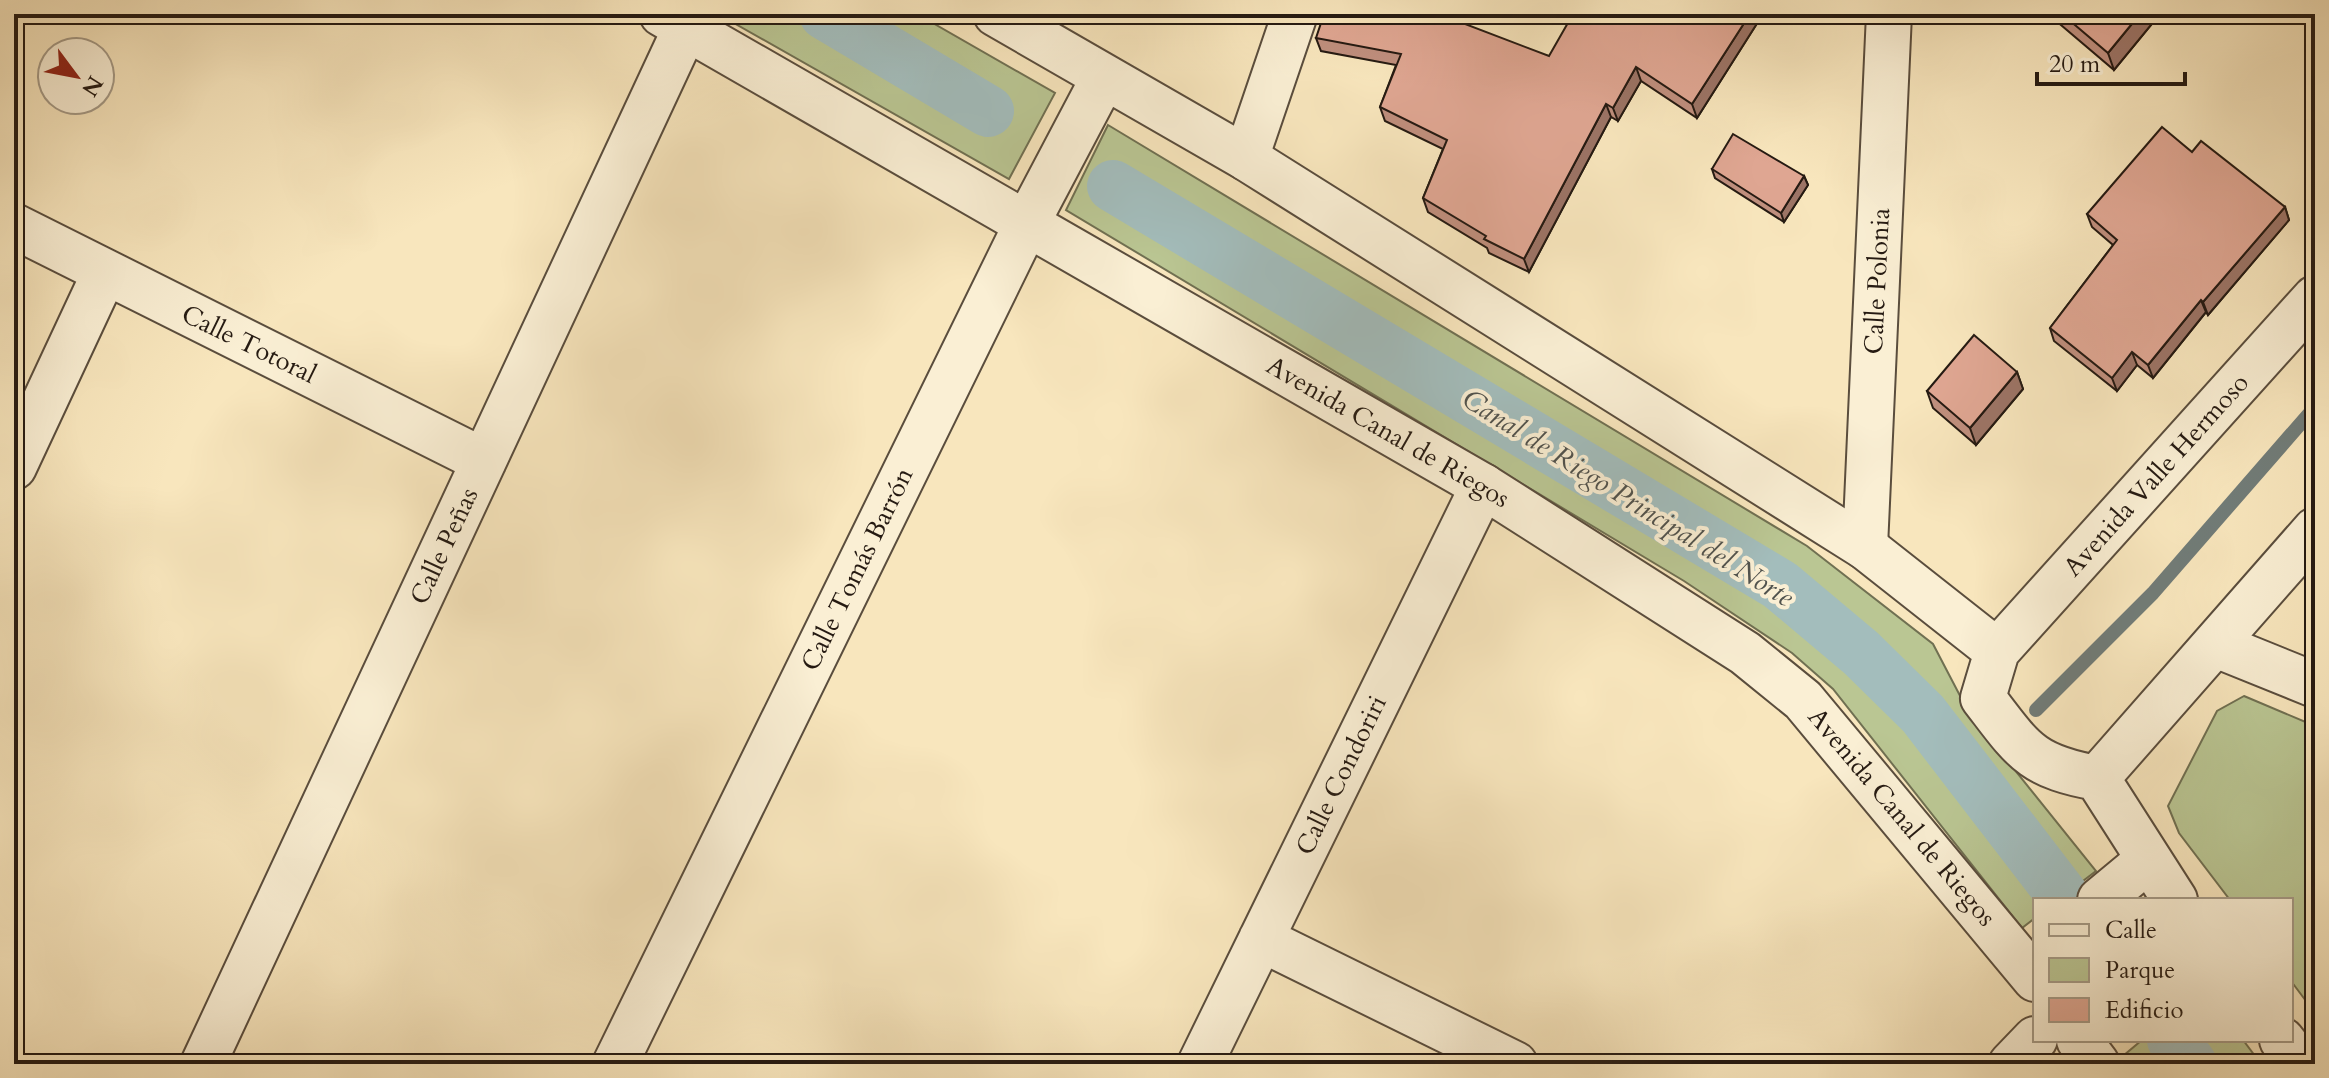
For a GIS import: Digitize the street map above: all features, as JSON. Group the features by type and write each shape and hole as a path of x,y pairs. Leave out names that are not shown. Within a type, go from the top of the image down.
{"street":[{"path":"996,14 1246,158 1865,547 1997,651 1983,698 2025,752 2056,771 2097,778 2147,861 2174,898"},
{"path":"1246,158 1295,14"},
{"name":"Calle Polonia","path":"1865,547 1889,14"},
{"name":"Avenida Canal de Riegos","path":"674,21 1483,486 1745,653 1803,700 2031,964"},
{"name":"Calle Peñas","path":"203,1064 484,461 674,21"},
{"name":"Calle Tomás Barrón","path":"615,1064 1027,223 1104,77"},
{"name":"Calle Totoral","path":"14,226 484,461"},
{"path":"14,467 105,272"},
{"name":"Avenida Valle Hermoso","path":"1997,651 2315,298"},
{"name":"Calle Condoriri","path":"1200,1064 1483,486"},
{"path":"2097,778 2315,530"},
{"path":"2216,645 2315,685"},
{"path":"2102,898 2147,861"},
{"path":"1261,939 1515,1064"},
{"path":"2011,1064 2033,1041"},
{"path":"2284,1042 2301,1064"}],"green space":[{"path":"718,14 917,14 1055,93 1009,179"},
{"path":"1108,125 1807,546 1933,644 1969,713 2096,871 2061,898 2033,898 2033,920 2022,928 1833,689 1792,653 1684,581 1066,210"},
{"path":"2244,696 2315,726 2315,1013 2293,984 2293,898 2228,898 2179,833 2168,806 2217,711"},
{"path":"2140,1042 2244,1042 2261,1064 2129,1064 2123,1056"}],"building":[{"path":"1324,14 1439,14 1549,56 1573,14 1750,14 1692,104 1636,67 1613,108 1606,104 1524,259 1484,239 1486,236 1423,198 1447,140 1380,107 1401,54 1316,38"},
{"path":"2062,14 2140,14 2108,53"},
{"path":"2162,127 2192,152 2201,141 2285,207 2203,302 2201,300 2148,365 2132,352 2112,378 2050,328 2117,240 2087,214"},
{"path":"1733,134 1804,176 1781,213 1712,169"},
{"path":"1974,335 2017,372 1970,428 1927,391"}],"waterway":[{"name":"Canal de Riego Principal del Norte","path":"825,14 988,111"},
{"name":"Canal de Riego Principal del Norte","path":"1113,186 1780,585 1861,653 1923,714 2064,898"},
{"path":"2036,710 2153,593 2315,407"},
{"name":"Canal de Riego Principal del Norte","path":"2174,1042 2191,1064"}]}
